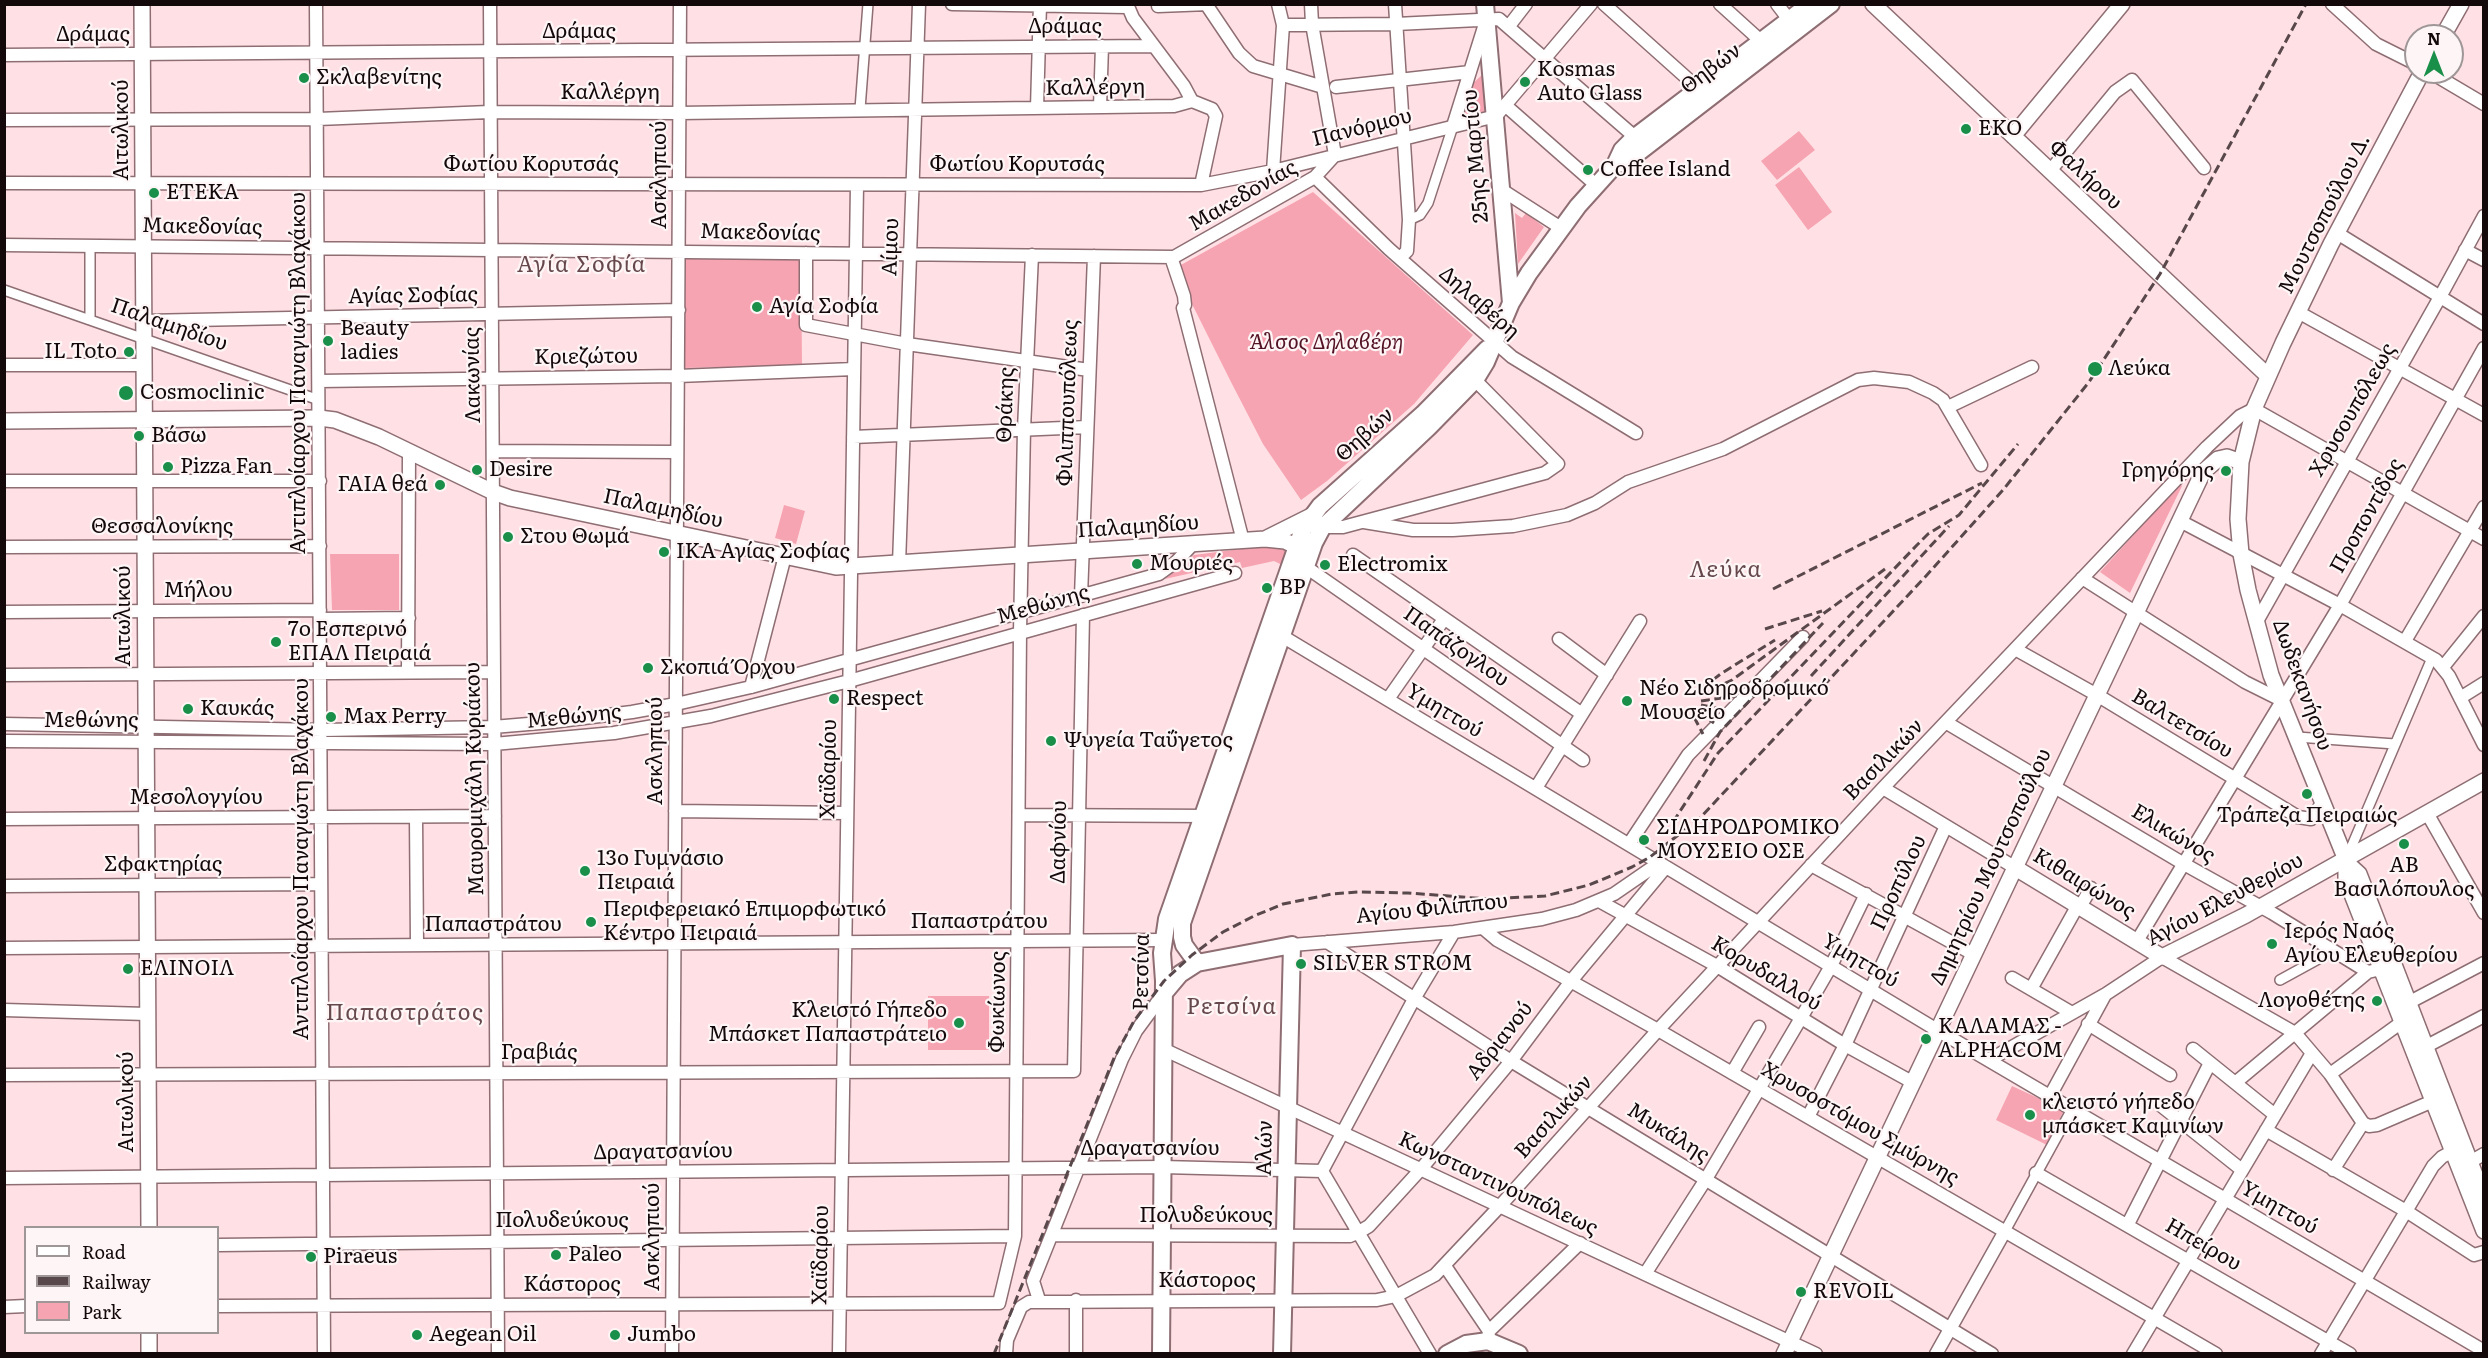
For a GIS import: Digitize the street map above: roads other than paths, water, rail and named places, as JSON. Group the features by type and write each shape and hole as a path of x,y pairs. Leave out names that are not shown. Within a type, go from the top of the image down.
{"main road":[{"name":"Θηβών","path":"1286,576 1295,545 1318,520 1429,427 1475,380 1486,362 1511,303 1561,228 1615,165 1622,150 1635,137 1810,4"},
{"name":"Θηβών","path":"1615,165 1630,159 1832,4"},
{"name":"25ης Μαρτίου","path":"1486,12 1501,110 1502,190 1511,303"},
{"name":"Θηβών","path":"1309,560 1320,506 1423,414 1494,342"},
{"name":"Ρετσίνα","path":"1161,1353 1164,993 1162,940 1167,919 1211,816 1282,636 1309,560"},
{"name":"Ρετσίνα","path":"1197,963 1184,945 1182,923 1211,816 1286,576"},
{"name":"Αγίου Φιλίππου","path":"1197,963 1292,945"},
{"name":"Αλών","path":"1282,1353 1292,945"},
{"path":"1164,993 1180,974 1197,963"},
{"path":"1448,1353 1488,1336 1520,1353"}],"street":[{"name":"Αιτωλικού","path":"142,4 149,1226"},
{"name":"Αντιπλοίαρχου Παναγιώτη Βλαχάκου","path":"316,4 324,1353"},
{"name":"Λακωνίας","path":"490,4 492,492"},
{"name":"Ασκληπιού","path":"672,1353 676,533 681,310 679,113 681,4"},
{"path":"860,110 867,4"},
{"name":"Αίμου","path":"899,564 919,4"},
{"path":"952,4 1127,5 1192,100 1212,110 1216,116 1202,185"},
{"path":"1273,171 1283,25 1278,4"},
{"path":"1311,4 1312,24 1335,155"},
{"path":"1395,4 1398,81 1409,220 1407,251 1400,258"},
{"path":"1509,26 1526,4"},
{"path":"1591,4 1501,110 1596,185"},
{"path":"1604,4 1699,89"},
{"path":"1720,4 1762,42"},
{"path":"1777,4 1790,21"},
{"name":"Φαλήρου","path":"1873,4 2268,376"},
{"path":"2013,136 2122,4"},
{"path":"2331,4 2376,44 2404,58"},
{"path":"2450,24 2461,4"},
{"path":"1037,108 1040,5"},
{"path":"1158,6 1207,5 1246,61 1260,69 1323,87 1470,72"},
{"path":"1283,25 1396,24 1486,12 1509,26 1635,137"},
{"path":"1409,220 1420,215 1428,203 1470,72 1486,12"},
{"path":"1100,107 1102,46"},
{"name":"Δράμας","path":"4,55 680,52 918,47 1153,46"},
{"path":"2050,171 2115,92 2132,81 2204,168"},
{"name":"Μουτσοπούλου Δ.","path":"2268,376 2337,233 2416,84"},
{"path":"2450,84 2484,104"},
{"name":"Καλλέργη","path":"4,120 318,118 489,112 679,113 1174,106 1192,100"},
{"name":"Πανόρμου","path":"1202,185 1273,171 1453,126 1501,110"},
{"name":"Μακεδονίας","path":"4,244 1170,256 1186,251 1315,177 1335,155"},
{"name":"Δηλαβέρη","path":"1315,177 1400,258 1520,363 1636,433"},
{"name":"Φωτίου Κορυτσάς","path":"4,183 1202,185"},
{"name":"Χαϊδαρίου","path":"839,1353 857,185"},
{"path":"1502,190 1561,228"},
{"name":"Χρυσουπόλεως","path":"2256,623 2484,216"},
{"path":"2337,233 2484,324"},
{"path":"90,245 90,320"},
{"path":"2465,250 2484,260"},
{"path":"806,253 806,325 907,344 1089,370"},
{"name":"Θράκης","path":"1021,556 1032,255"},
{"name":"Φιλιππουπόλεως","path":"1082,552 1094,256"},
{"path":"1170,256 1184,296 1183,308 1243,541"},
{"name":"Παλαμηδίου","path":"4,290 319,400"},
{"name":"Αγίας Σοφίας","path":"144,321 681,310"},
{"path":"2298,312 2399,370 2484,415"},
{"name":"Προποντίδος","path":"2137,941 2340,605 2484,348"},
{"path":"4,365 144,365"},
{"path":"1948,407 2032,367"},
{"name":"Κριεζώτου","path":"319,381 678,376 854,369"},
{"name":"Δωδεκανήσου","path":"2268,376 2254,409 2241,462 2238,519 2241,555 2256,623 2271,675 2346,862 2346,879 2374,971 2402,1022 2484,1231"},
{"path":"1364,522 1413,530 1453,530 1513,526 1567,515 1595,503 1628,482 1733,445 1858,380 1874,378 1909,382 1933,393 1948,407 1981,465"},
{"path":"1318,520 1338,528 1364,522 1545,473 1558,464 1475,380"},
{"path":"2254,409 2484,539"},
{"name":"Βασιλικών","path":"1396,1296 1435,1275 1445,1266 1717,966 2014,649 2228,426 2240,416 2254,409"},
{"name":"Παλαμηδίου","path":"4,421 319,418 335,420 361,429 492,492 521,501 827,565 851,567 1265,540 1285,541 1295,545 1309,560"},
{"path":"853,437 1087,427"},
{"path":"493,451 677,452"},
{"path":"408,672 410,453"},
{"name":"Δημητρίου Μουτσοπούλου","path":"1787,1347 2203,472 2210,464 2227,458 2241,462"},
{"path":"4,481 320,481"},
{"name":"Μαυρομιχάλη Κυριάκου","path":"492,492 497,944 498,1353"},
{"path":"2405,641 2484,507"},
{"name":"Παλαμηδίου","path":"1265,540 1318,520"},
{"path":"2180,521 2340,605 2432,658 2443,667 2484,745"},
{"name":"Μεθώνης","path":"4,741 146,734 493,727 552,723 676,704 850,662 1159,574 1177,561 1192,545"},
{"name":"Θεσσαλονίκης","path":"4,547 320,546"},
{"path":"1081,596 1082,552"},
{"path":"1353,555 1582,714"},
{"path":"751,687 785,556"},
{"name":"Φωκίωνος","path":"999,1303 1015,1236 1021,556"},
{"name":"Παπάζογλου","path":"1309,560 1424,648 1583,760"},
{"name":"Μεθώνης","path":"4,724 321,744 494,744 571,738 676,724 849,681 1235,573"},
{"path":"2082,578 2245,682 2283,701"},
{"name":"Μήλου","path":"4,612 145,611 409,618"},
{"name":"Δαφνίου","path":"1074,1071 1083,615"},
{"path":"2443,667 2484,616"},
{"path":"1388,699 1444,618"},
{"path":"1536,788 1640,621"},
{"name":"Υμηττού","path":"1282,636 1937,1030 2484,1351"},
{"path":"1629,844 1688,755 1803,637"},
{"path":"1558,639 1607,675"},
{"name":"Βαλτετσίου","path":"2014,649 2097,695 2305,820 2315,816 2323,802"},
{"path":"2346,862 2432,658"},
{"path":"4,675 494,672"},
{"path":"2460,698 2484,683"},
{"name":"Ελικώνος","path":"1947,723 2333,951 2374,971"},
{"path":"2297,737 2395,744"},
{"name":"Αγίου Ελευθερίου","path":"1989,1060 2106,994 2163,957 2346,862 2484,781"},
{"name":"Κιθαιρώνος","path":"1883,788 2163,957 2295,1033 2330,1074 2363,1123"},
{"path":"675,811 847,813"},
{"path":"2427,813 2484,913"},
{"path":"1019,815 1211,816"},
{"name":"Μεσολογγίου","path":"4,819 495,816"},
{"path":"416,817 417,945"},
{"name":"Προπύλου","path":"1808,1117 1845,1045 1946,826"},
{"name":"Δωδεκανήσου","path":"2346,862 2358,874 2484,1198"},
{"name":"Αγίου Φιλίππου","path":"1292,945 1485,929 1542,920 1599,901 1663,865"},
{"name":"Αδριανού","path":"1359,1232 1369,1226 1420,1169 1511,1061 1571,981 1627,916 1663,865"},
{"path":"1811,865 1973,954"},
{"name":"Σφακτηρίας","path":"4,886 321,884"},
{"path":"2031,989 2091,888"},
{"path":"1645,1274 1706,1179 1831,966 1866,894"},
{"name":"Κορυδαλλού","path":"1599,901 1717,966 1845,1045 1912,1082"},
{"name":"Χρυσοστόμου Σμύρνης","path":"1485,929 1497,940 1759,1088 2154,1317 2209,1352"},
{"path":"1430,1353 1322,1170 1414,999 1454,932"},
{"name":"Παπαστράτου","path":"4,948 1162,940"},
{"name":"Μυκάλης","path":"1327,942 1511,1061 1992,1353"},
{"path":"2280,980 2333,951"},
{"path":"2408,1003 2484,963"},
{"path":"2235,1083 2374,971"},
{"path":"2012,978 2072,1013"},
{"path":"1006,1353 1007,1340 1022,1307 1029,1302 1039,1300 1033,1281 1129,1043 1164,993"},
{"path":"2050,1096 2106,994"},
{"path":"4,1010 147,1014"},
{"path":"2425,1047 2484,1016"},
{"path":"2330,1074 2402,1022"},
{"path":"2088,1024 2170,1075"},
{"path":"1732,1073 1759,1028"},
{"name":"Κωνσταντινουπόλεως","path":"1163,1049 1645,1274 1787,1347 1816,1353"},
{"path":"2193,1049 2275,1114"},
{"path":"2133,1353 2312,1053"},
{"path":"2128,1224 2210,1063"},
{"name":"Γραβιάς","path":"4,1075 1074,1071"},
{"path":"2332,1170 2363,1123 2369,1126 2377,1125 2433,1101"},
{"path":"2159,1104 2242,1170"},
{"path":"1936,1353 2072,1109"},
{"path":"2266,1130 2406,1211 2474,1255 2484,1252"},
{"path":"2321,1353 2438,1160 2453,1151"},
{"path":"2470,1162 2484,1154"},
{"name":"Δραγατσανίου","path":"4,1178 1162,1167 1322,1170"},
{"name":"Ηπείρου","path":"2036,1173 2350,1353"},
{"name":"Πολυδεύκους","path":"1052,1234 1350,1236 1359,1232"},
{"name":"Πολυδεύκους","path":"219,1245 1015,1236"},
{"path":"1445,1266 1488,1336 1580,1244"},
{"name":"Κάστορος","path":"1039,1300 1377,1300 1396,1296"},
{"path":"1076,1300 1076,1353"},
{"name":"Κάστορος","path":"219,1306 999,1303"},
{"path":"4,1307 24,1306"},
{"path":"149,1334 149,1353"}],"railway":[{"path":"994,1354 1114,1058 1134,1021 1164,981 1192,955 1223,932 1283,904 1332,894 1359,892 1488,899 1545,896 1589,885 1632,867 1650,857 1700,818 2003,490 2089,382 2160,274 2306,4"},
{"path":"1673,822 1718,753 1928,534 1959,515 2018,444"},
{"path":"1773,589 1982,483"},
{"path":"1811,676 1949,526"},
{"path":"1700,695 1732,680 1885,569"},
{"path":"1765,629 1822,611"},
{"path":"1704,761 1720,732 1823,623"},
{"path":"1702,688 1775,640"},
{"path":"1701,701 1741,695"},
{"path":"1701,705 1726,710"},
{"path":"1699,712 1714,723"},
{"path":"1694,717 1703,734"}],"place":[{"name":"Σκλαβενίτης","path":"304,78"},
{"name":"Kosmas Auto Glass","path":"1525,82"},
{"name":"EKO","path":"1966,129"},
{"name":"Coffee Island","path":"1588,170"},
{"name":"ΕΤΕΚΑ","path":"154,193"},
{"name":"Αγία Σοφία","path":"757,307"},
{"name":"Beauty ladies","path":"328,341"},
{"name":"IL Toto","path":"129,352"},
{"name":"Λεύκα","path":"2095,369"},
{"name":"Cosmoclinic","path":"126,393"},
{"name":"Βάσω","path":"139,436"},
{"name":"Pizza Fan","path":"168,467"},
{"name":"Desire","path":"477,470"},
{"name":"Γρηγόρης","path":"2226,471"},
{"name":"ΓΑΙΑ θεά","path":"440,485"},
{"name":"Στου Θωμά","path":"508,537"},
{"name":"ΙΚΑ Αγίας Σοφίας","path":"664,552"},
{"name":"Μουριές","path":"1137,564"},
{"name":"Electromix","path":"1325,565"},
{"name":"BP","path":"1267,588"},
{"name":"7o Εσπερινό ΕΠΑΛ Πειραιά","path":"276,642"},
{"name":"Σκοπιά Όρχου","path":"648,668"},
{"name":"Respect","path":"834,699"},
{"name":"Νέο Σιδηροδρομικό Μουσείο","path":"1627,701"},
{"name":"Καυκάς","path":"188,709"},
{"name":"Max Perry","path":"331,717"},
{"name":"Ψυγεία Ταΰγετος","path":"1051,741"},
{"name":"Τράπεζα Πειραιώς","path":"2307,794"},
{"name":"ΣΙΔΗΡΟΔΡΟΜΙΚΟ ΜΟΥΣΕΙΟ ΟΣΕ","path":"1644,840"},
{"name":"ΑΒ Βασιλόπουλος","path":"2404,844"},
{"name":"13ο Γυμνάσιο Πειραιά","path":"585,871"},
{"name":"Περιφερειακό Επιμορφωτικό Κέντρο Πειραιά","path":"591,922"},
{"name":"Ιερός Ναός Αγίου Ελευθερίου","path":"2272,944"},
{"name":"SILVER STROM","path":"1301,964"},
{"name":"ΕΛΙΝΟΙΛ","path":"128,969"},
{"name":"Λογοθέτης","path":"2377,1001"},
{"name":"Κλειστό Γήπεδο Μπάσκετ Παπαστράτειο","path":"959,1023"},
{"name":"ΚΑΛΑΜΑΣ - ALPHACOM","path":"1926,1039"},
{"name":"κλειστό γήπεδο μπάσκετ Καμινίων","path":"2030,1115"},
{"name":"Paleo","path":"556,1255"},
{"name":"Piraeus","path":"311,1257"},
{"name":"REVOIL","path":"1801,1292"},
{"name":"Aegean Oil","path":"417,1335"},
{"name":"Jumbo","path":"615,1335"}],"district":[{"name":"Αγία Σοφία","path":"582,266"},
{"name":"Λεύκα","path":"1726,571"},
{"name":"Ρετσίνα","path":"1232,1008"},
{"name":"Παπαστράτος","path":"405,1014"}],"park label":[{"name":"Άλσος Δηλαβέρη","path":"1326,343"}]}
